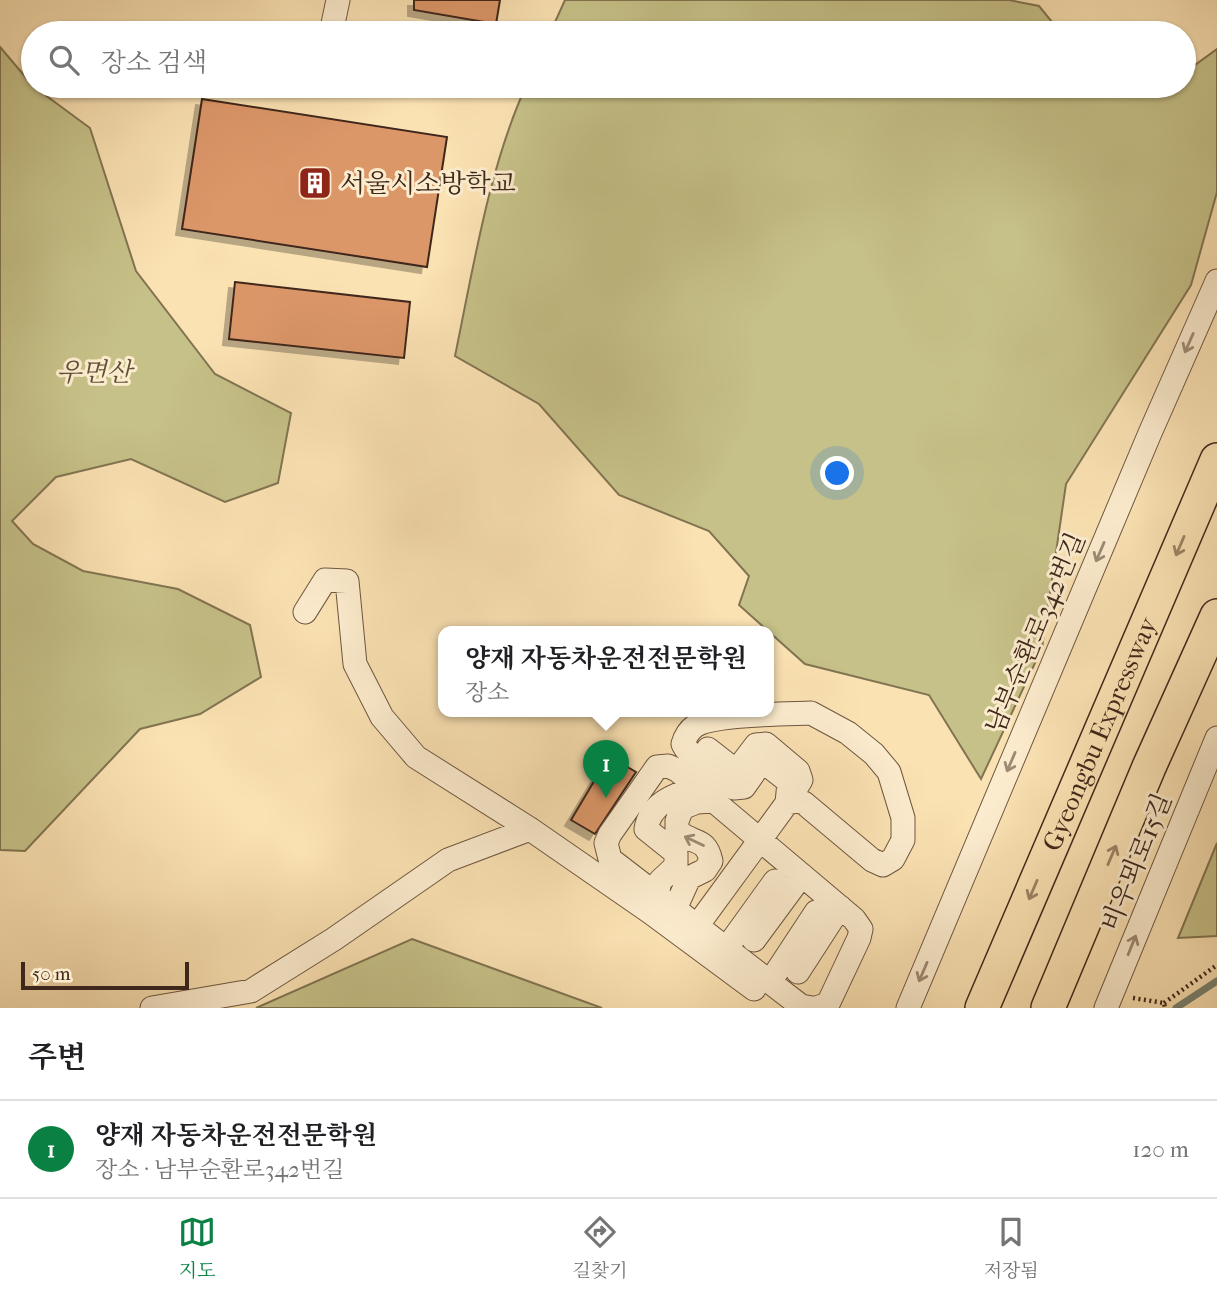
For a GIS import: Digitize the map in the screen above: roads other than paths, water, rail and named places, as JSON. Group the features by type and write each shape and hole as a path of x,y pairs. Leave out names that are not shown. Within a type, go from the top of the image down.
{"highway":[{"path":"1196,509 1217,442"},
{"name":"Gyeongbu Expressway","path":"982,1008 1217,460"},
{"path":"1048,1008 1149,767 1217,616"}],"street":[{"path":"334,21 338,0"},
{"name":"남부순환로342번길","path":"908,1008 1150,433 1217,281"},
{"path":"305,612 325,580 347,581 355,664 382,717 416,757 530,829 650,912 779,1008"},
{"path":"774,716 811,713 848,733 874,754 889,772 903,818 903,840 893,859 883,865 872,860 804,803 787,803"},
{"path":"696,926 801,780 798,771 766,744 756,745 740,766 730,766 692,737 691,729 696,725 718,720 758,717"},
{"name":"비우뫼로15길","path":"1106,1008 1217,738"},
{"path":"668,766 677,770 760,839 854,919 861,929 828,1004 814,1008 801,1006 610,859 606,842 657,768 668,766"},
{"path":"657,895 660,881 677,866 676,853 646,829 648,817 655,808 679,793 706,794"},
{"path":"675,909 689,878 705,870 711,861 709,849 701,843 685,838 677,831 677,821 682,808 697,802 706,794"},
{"path":"152,1008 251,991 334,939 448,860 530,829"},
{"path":"765,934 802,874"},
{"path":"726,949 764,889"},
{"path":"807,964 840,907"},
{"path":"770,982 805,920"}],"waterway":[{"path":"1176,1008 1217,981"}],"place":[{"name":"서울시소방학교","path":"315,183"},
{"name":"양재 자동차운전전문학원","path":"606,798"}],"park label":[{"name":"우면산","path":"94,372"}]}
